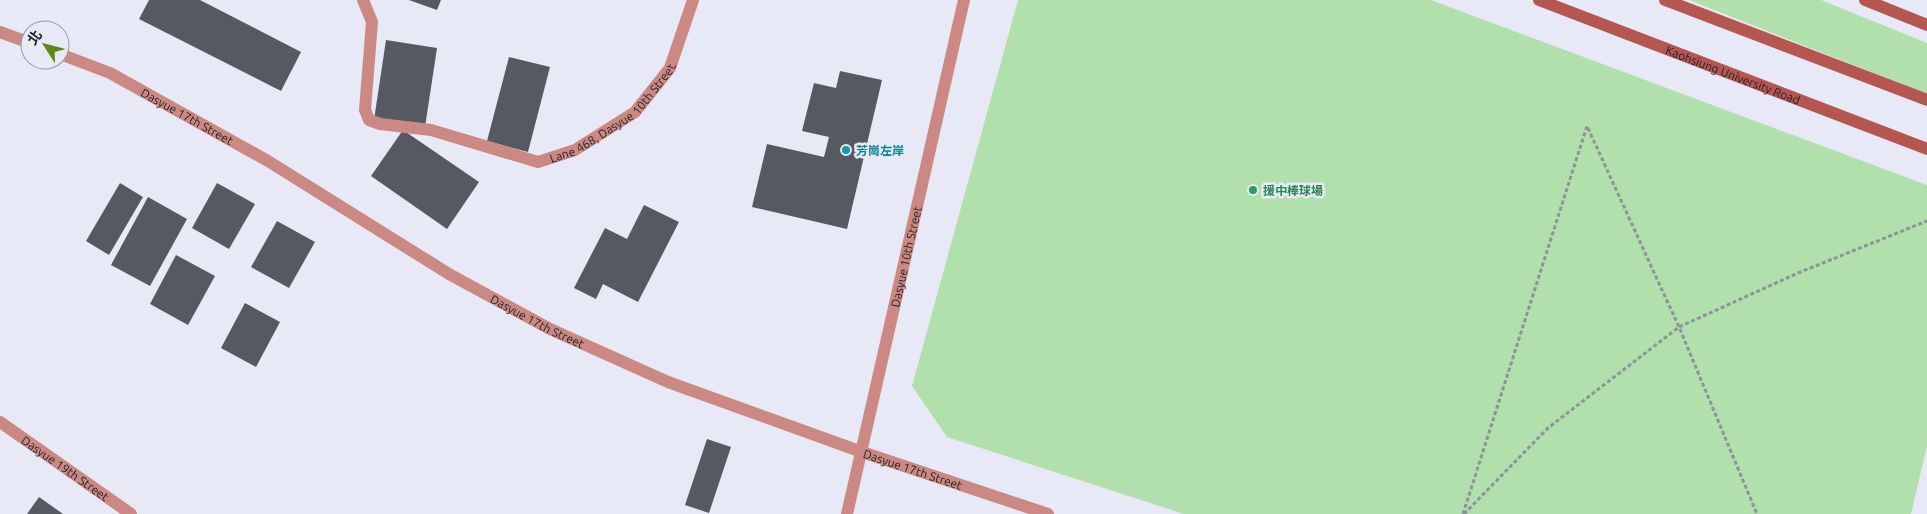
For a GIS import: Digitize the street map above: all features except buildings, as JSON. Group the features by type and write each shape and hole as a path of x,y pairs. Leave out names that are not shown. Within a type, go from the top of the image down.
{"street":[{"name":"Lane 468, Dasyue 10th Street","path":"363,0 372,22 365,110 369,120 380,124 431,130 538,162 575,150 635,112 670,68 693,0"},
{"name":"Dasyue 10th Street","path":"847,514 964,0"},
{"name":"Kaohsiung University Road","path":"1539,0 1927,149"},
{"path":"1665,0 1927,100"},
{"path":"1864,0 1927,25"},
{"path":"0,32 20,39"},
{"name":"Dasyue 17th Street","path":"70,58 110,73 268,161 449,274 550,329 668,382 862,452 1048,514"},
{"name":"Dasyue 19th Street","path":"0,422 131,514"}],"path":[{"path":"1463,514 1587,126 1679,327 1758,514"},
{"path":"1463,514 1548,428 1679,327 1798,273 1927,221"}],"green space":[{"path":"1018,0 1431,0 1927,185 1927,446 1911,514 1184,514 947,437 912,386"},
{"path":"1689,0 1821,0 1927,43 1927,94"}],"place":[{"name":"芳崗左岸","path":"846,150"},
{"name":"援中棒球場","path":"1253,190"}]}
